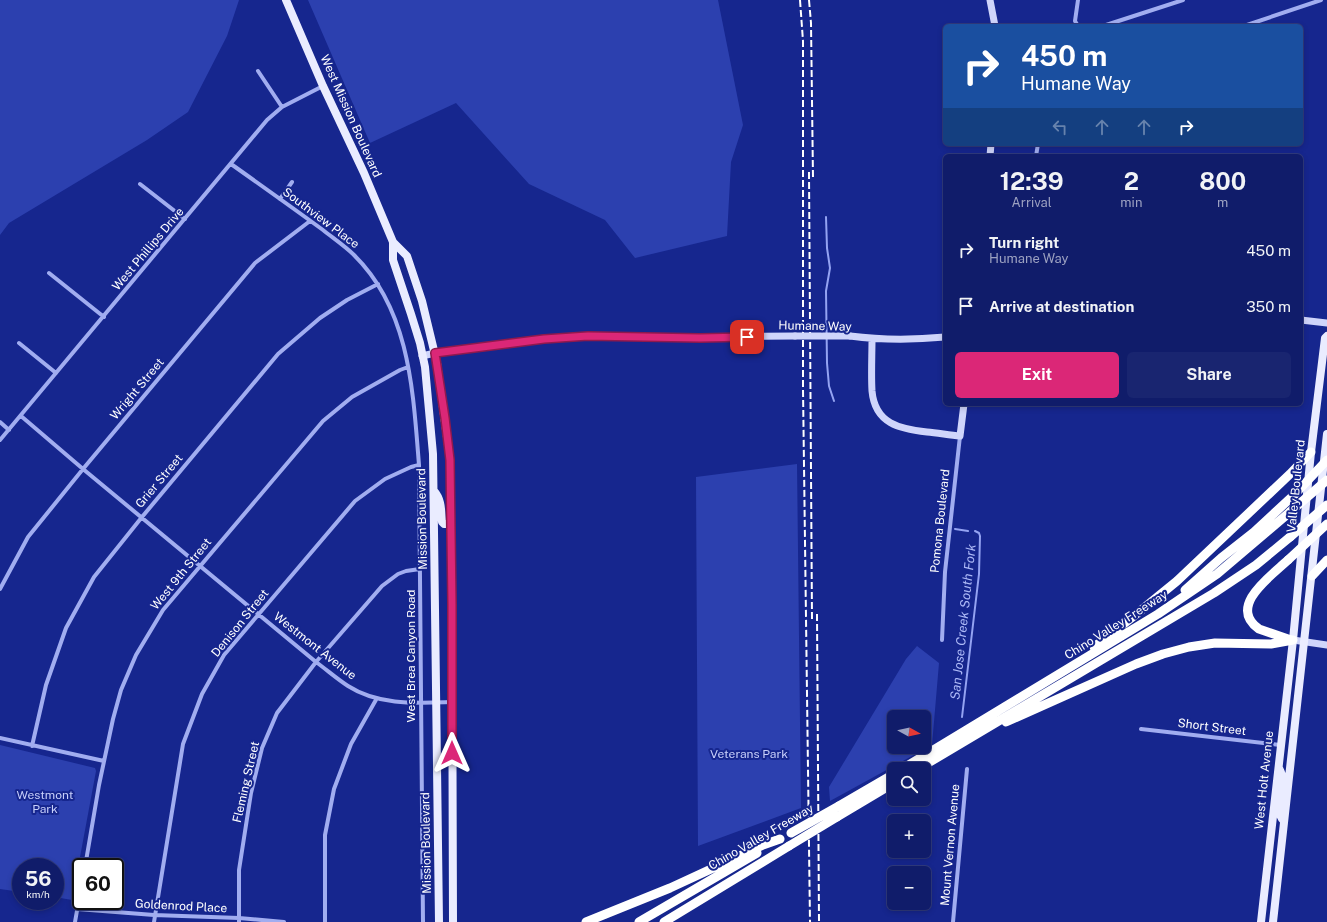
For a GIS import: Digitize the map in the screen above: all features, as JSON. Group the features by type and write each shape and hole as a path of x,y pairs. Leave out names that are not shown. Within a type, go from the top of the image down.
{"highway":[{"path":"1055,677 1177,581 1290,474 1311,452"},
{"path":"1158,614 1221,558 1254,532 1295,494 1327,460"},
{"name":"Chino Valley Freeway","path":"924,762 977,725 1158,614 1217,574 1327,480"},
{"name":"Chino Valley Freeway","path":"925,762 975,735 1214,593 1256,565 1327,505"},
{"path":"1293,640 1259,629 1255,626 1249,618 1249,601 1252,596 1288,560 1327,524"},
{"path":"1312,576 1327,560"},
{"path":"985,729 1007,722 1136,664 1162,654 1189,647 1215,643 1271,644 1293,640"},
{"name":"Chino Valley Freeway","path":"639,922 887,778"},
{"name":"Chino Valley Freeway","path":"664,922 887,787"},
{"path":"586,922 670,888 763,845 780,839"},
{"path":"668,922 677,915"}],"main road":[{"name":"West Mission Boulevard","path":"286,0 323,86 364,173 393,242"},
{"path":"393,242 407,256 422,301 435,353 450,460 453,922"},
{"name":"Mission Boulevard","path":"393,242 393,260 407,302 425,367 433,454 439,922"},
{"name":"Valley Boulevard","path":"1293,640 1311,452 1325,338 1327,336"},
{"path":"1304,642 1327,434"},
{"path":"434,490 440,500 442,522 451,524"},
{"name":"West Holt Avenue","path":"1261,922 1293,640"},
{"name":"West Holt Avenue","path":"1273,922 1304,642"},
{"path":"1278,764 1283,779 1279,811 1284,820"}],"street":[{"path":"990,0 995,24"},
{"path":"1077,24 1075,21 1078,0"},
{"path":"1108,24 1183,0"},
{"path":"1250,24 1321,0"},
{"path":"258,71 282,107"},
{"name":"West Phillips Drive","path":"0,440 232,164 267,120 282,107 323,86"},
{"name":"Southview Place","path":"232,164 353,254 369,271 389,303 399,328 408,367"},
{"path":"280,199 292,182"},
{"path":"140,184 186,219"},
{"name":"Wright Street","path":"0,589 28,537 255,263 310,221"},
{"path":"49,273 104,317"},
{"name":"Grier Street","path":"32,746 46,685 66,628 94,577 278,354 320,318 347,300 378,284"},
{"path":"1303,320 1327,323"},
{"name":"Humane Way","path":"422,356 544,339 588,336 700,338 850,336 872,339 943,338"},
{"path":"872,339 872,392 877,410 882,417 891,424 904,428 960,436"},
{"path":"19,343 56,373"},
{"name":"West Brea Canyon Road","path":"408,367 416,422 419,465 422,922"},
{"name":"West 9th Street","path":"87,858 104,761 121,690 136,655 163,610 323,421 352,397 394,373 408,367"},
{"name":"Pomona Boulevard","path":"942,640 945,572 964,406"},
{"name":"Westmont Avenue","path":"21,416 316,662 350,687 377,698 407,703 452,702"},
{"path":"0,422 9,430"},
{"name":"Denison Street","path":"154,922 183,744 202,694 224,655 355,501 385,479 419,465"},
{"name":"Fleming Street","path":"239,920 239,870 252,793 262,748 277,713 316,662 382,586 398,574 420,569"},
{"path":"1293,640 1327,645"},
{"path":"325,922 325,835 334,789 351,744 377,698"},
{"name":"Short Street","path":"1141,729 1280,745"},
{"path":"0,738 104,761"},
{"name":"Mount Vernon Avenue","path":"953,922 967,769"},
{"path":"75,922 78,910"},
{"name":"Goldenrod Place","path":"91,910 284,922"}],"green space":[{"path":"0,0 239,0 227,36 188,112 147,140 9,223 0,235"},
{"path":"308,0 718,0 743,125 731,162 727,236 635,258 605,220 529,184 456,103 370,143"},
{"name":"Veterans Park","path":"797,464 801,808 698,846 696,477"},
{"path":"917,646 939,663 932,745 931,710 887,710 887,754 916,754 901,762 887,762 887,770 830,801 829,787 906,659"},
{"name":"Westmont Park","path":"0,745 95,768 96,771 80,858 72,858 72,900 64,899 64,858 12,858 12,891 0,889"}],"waterway":[{"name":"San Jose Creek South Fork","path":"826,217 827,248 830,268 826,291 827,363 829,386 834,401"},
{"name":"San Jose Creek South Fork","path":"955,529 968,531"},
{"name":"San Jose Creek South Fork","path":"962,717 979,574 980,536 979,533 975,531"}],"railway":[{"path":"800,0 803,41 803,389 810,922"},
{"path":"809,0 811,23 813,178"},
{"path":"809,172 812,622"},
{"path":"817,614 819,922"}],"route":[{"path":"452,753 450,460 435,353 544,339 588,336 700,338 747,337"}]}
